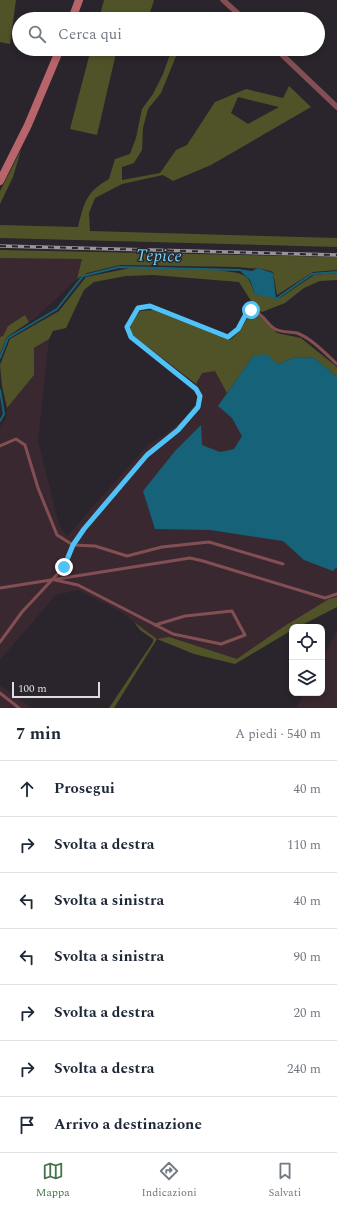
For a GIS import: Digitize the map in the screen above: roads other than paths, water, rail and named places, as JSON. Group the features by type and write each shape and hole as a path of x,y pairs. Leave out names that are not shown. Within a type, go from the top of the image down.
{"main road":[{"path":"75,12 79,0"},
{"path":"0,181 28,125 57,56"}],"street":[{"path":"223,0 236,12"},
{"path":"283,56 337,107"}],"lane":[{"path":"0,642 22,612 64,567 73,545 147,455 178,430 198,407 200,396 196,389 131,337 127,327 138,308 150,306 228,337 238,329 246,314 251,310 261,314 274,328 284,333 297,334 311,342 337,364"},
{"path":"0,446 16,439 25,445 38,488 57,535 73,545 95,546 127,556 162,547 209,542 283,564"},
{"path":"0,588 41,583 53,579 190,558 203,560 326,598 337,594"},
{"path":"53,579 78,585 155,625 173,634 221,644 245,635 232,611 185,616 155,625"},
{"path":"0,693 19,708"}],"water":[{"path":"258,268 273,273 276,299 255,294 250,280 238,269 252,271"},
{"path":"266,354 278,364 296,357 314,358 337,377 337,567 333,571 304,560 283,541 210,530 155,529 143,491 175,451 201,425 202,445 220,452 234,449 242,436 232,418 218,406 253,356"}],"waterway":[{"name":"Tepice","path":"0,358 8,338 57,309 83,276 119,267 240,270"},
{"name":"Tepice","path":"275,298 276,299 312,274 337,272"},
{"name":"Tepice","path":"0,390 4,414 0,421"}],"railway":[{"path":"0,246 337,255"}]}
